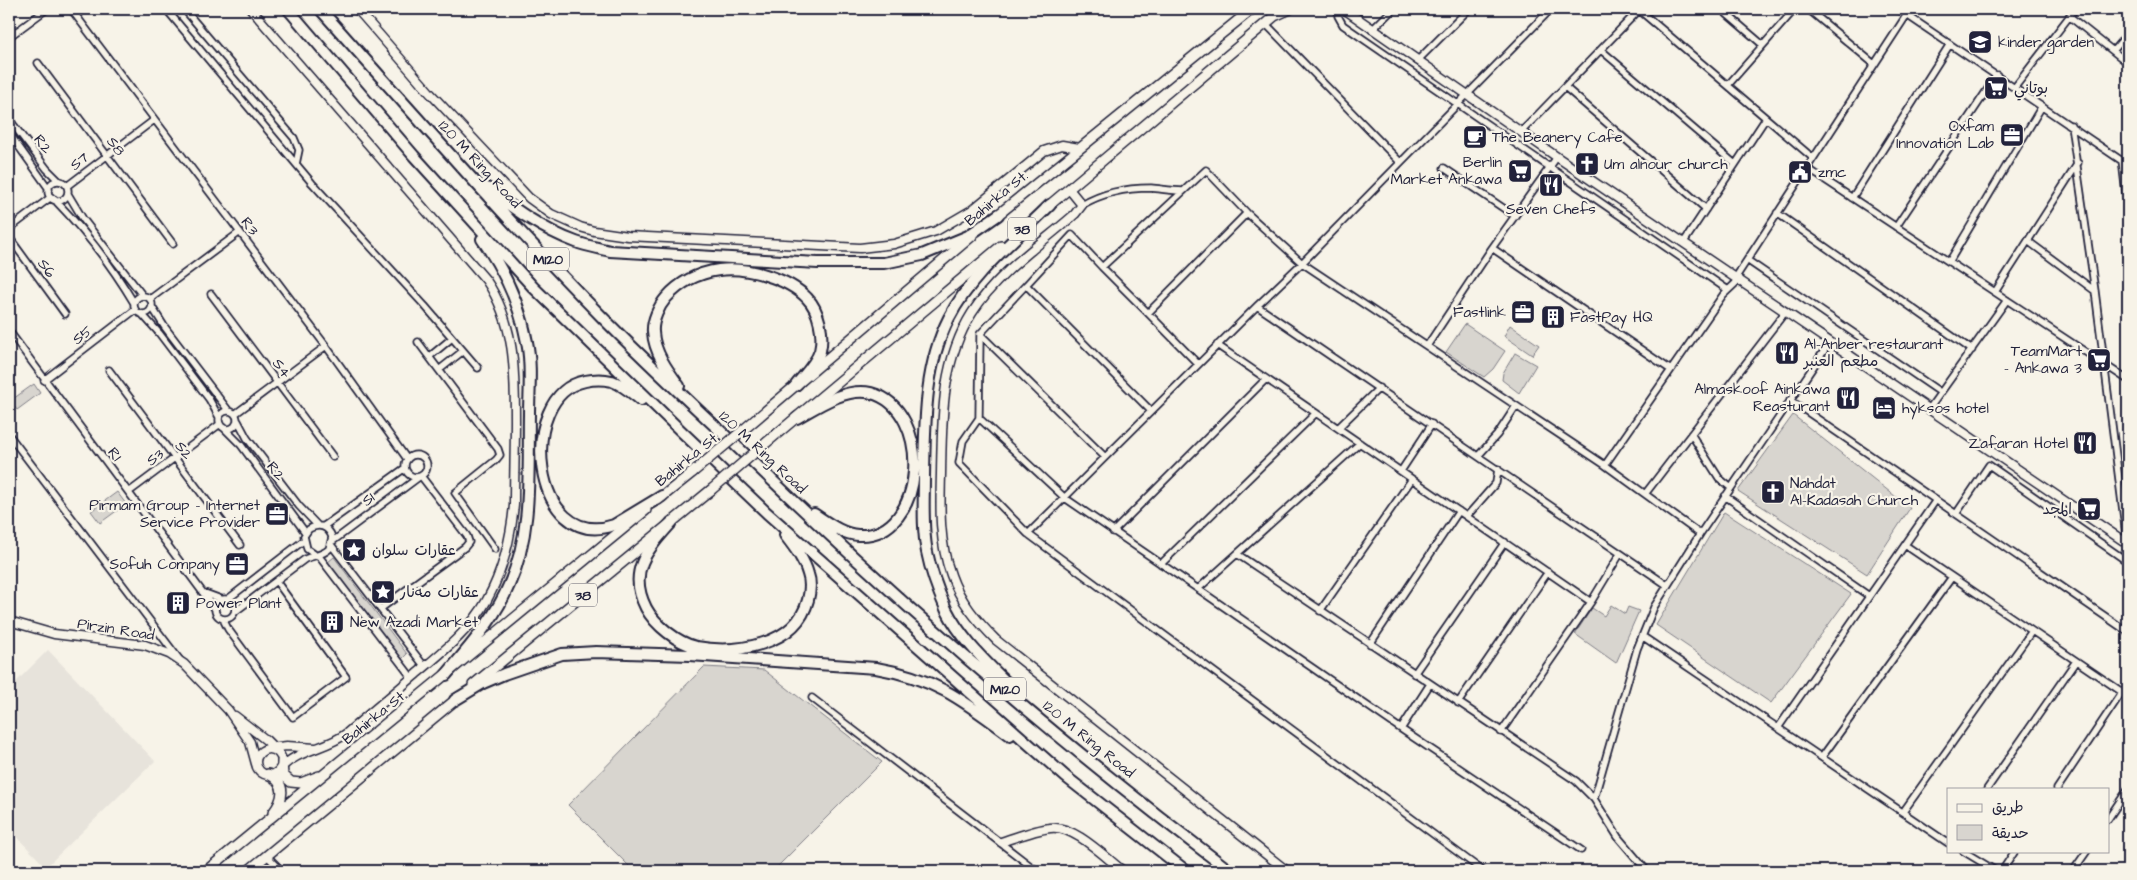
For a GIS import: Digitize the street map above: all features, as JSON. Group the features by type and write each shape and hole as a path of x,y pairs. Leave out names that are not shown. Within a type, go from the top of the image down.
{"highway":[{"path":"288,9 414,156 533,287 767,513 798,552 808,574 808,598 804,612 798,622 788,631 766,642 735,649 695,647 679,640 651,617 640,595 637,575 644,557 672,522"},
{"name":"120 M Ring Road","path":"320,9 459,165 601,316 694,408 962,652 1055,732 1230,871"},
{"path":"459,165 504,201 549,230 577,243 610,251 818,263 884,263 922,255 968,236 998,215"},
{"path":"1050,205 989,265 966,291 949,317 937,347 930,376 926,408 924,519 926,550 947,611 959,630 985,662 1055,732"},
{"path":"446,675 494,614 509,586 523,541 527,513 528,482 528,344 519,312 506,279 490,250 460,207"},
{"path":"694,408 667,369 655,345 652,331 662,303 673,291 689,279 720,270 740,270 763,274 807,298 819,318 820,351 814,363 796,385"},
{"path":"662,496 628,518 606,528 590,528 574,522 556,506 548,491 542,462 545,426 552,406 562,394 579,383 596,380 612,382 623,387 680,430"},
{"path":"789,496 844,532 858,535 868,534 888,526 900,513 906,504 914,474 915,456 905,422 895,407 883,398 870,393 844,395 796,418"},
{"name":"M120","path":"767,513 1066,777 1186,871"},
{"path":"455,700 483,683 562,654 596,652 690,655 876,668 903,672 945,690 980,713 1066,777"}],"main road":[{"name":"Bahirka St.","path":"206,871 693,472 1079,148 1252,9"},
{"name":"38","path":"248,871 711,490 1283,9"},
{"path":"281,766 284,777 293,783 306,781 328,772"},
{"path":"263,825 280,804 283,796 279,782 268,774"}],"street":[{"path":"9,37 47,9"},
{"name":"R3","path":"71,9 326,346 407,459"},
{"path":"166,9 296,164 478,368"},
{"path":"184,9 296,142 299,150 296,164"},
{"path":"228,710 250,742 256,764 261,772 268,774 293,757 340,739 446,649 475,618 487,601 502,565 512,528 514,505 514,361 506,319 494,292 477,268 251,9"},
{"path":"357,9 515,185 551,214 594,231 628,236 851,247 894,244 924,236 948,226 972,210 1044,151 1062,145 1079,148"},
{"path":"1291,9 1269,20 1400,162"},
{"path":"1728,290 1548,168 1344,25 1338,16 1343,9 1556,157 1738,278 2128,544"},
{"path":"1372,30 1393,9"},
{"path":"1417,61 1469,9"},
{"path":"1028,534 1302,263 1551,9"},
{"path":"1521,132 1639,9 1813,158"},
{"path":"1721,9 1763,45"},
{"path":"1728,85 1795,9"},
{"path":"1808,9 1874,64"},
{"path":"1898,9 2128,165"},
{"path":"2015,87 2075,9"},
{"path":"1605,465 1728,290 1735,286 1747,260 1906,16"},
{"path":"2069,16 2128,63"},
{"path":"2113,51 2128,33"},
{"path":"1852,198 1950,44"},
{"path":"1601,50 1735,164"},
{"name":"S8","path":"38,63 172,244"},
{"path":"1896,227 1997,75"},
{"path":"1564,87 1706,209"},
{"path":"1949,262 2042,106"},
{"path":"1684,242 1766,118"},
{"name":"R2","path":"9,119 43,165 59,181"},
{"name":"S7","path":"67,186 154,120"},
{"path":"2071,125 2078,162 2128,544"},
{"name":"R2","path":"9,133 49,189"},
{"path":"1427,346 1492,248 1556,157"},
{"path":"2122,160 2128,212"},
{"path":"1995,292 2078,162"},
{"path":"1444,168 1515,216"},
{"path":"1807,168 2128,380"},
{"path":"1102,267 1206,170 1248,213 1302,263 1605,465 1700,534"},
{"path":"150,299 143,296 89,226 68,194 67,186 59,181 54,182 49,189 53,198 76,222 120,280 134,303 136,310 142,314 147,313 152,307"},
{"path":"1183,191 1142,188 1126,190 1108,194 1082,205 1075,214 1007,271 988,291 966,324 955,349 945,390 941,454 940,522 943,548 950,574 969,610 996,640 1286,871"},
{"path":"1069,189 1082,205"},
{"path":"9,229 53,198 64,199 68,194"},
{"path":"1148,312 1248,213"},
{"path":"1777,213 1972,350"},
{"path":"150,299 240,232"},
{"path":"1198,364 1072,235 980,334 979,418 963,441 959,463 1028,534 1483,871"},
{"name":"S6","path":"9,237 65,314"},
{"path":"2028,241 2095,291"},
{"path":"1492,248 1671,370"},
{"path":"1747,260 1940,392"},
{"path":"1026,285 1151,411"},
{"name":"S4","path":"211,294 333,457"},
{"path":"134,303 143,296"},
{"path":"150,299 152,307 164,326 228,410 236,414 238,421 232,428 221,423 222,412 228,410"},
{"path":"1929,409 2007,300"},
{"path":"1257,306 1667,585"},
{"name":"S5","path":"44,380 136,310"},
{"path":"1645,494 1786,311"},
{"name":"R2","path":"142,314 159,333 209,399 221,423 241,445 306,532"},
{"name":"R1","path":"9,331 215,610"},
{"path":"980,334 1105,458"},
{"path":"429,357 452,338"},
{"path":"418,342 498,449 500,455 496,460 454,493 495,549"},
{"path":"1594,799 1642,636 1667,585 1730,488 1830,342"},
{"path":"1217,345 1591,602"},
{"path":"236,414 326,346"},
{"path":"439,370 463,351"},
{"name":"S2","path":"109,370 240,546"},
{"path":"1113,532 1266,379"},
{"path":"1338,428 1379,388"},
{"path":"1790,400 2128,632"},
{"path":"1478,456 1497,435 1516,406"},
{"path":"1161,564 1316,413"},
{"path":"979,418 1064,498 1581,850"},
{"name":"R2","path":"238,421 247,438 299,506 320,526"},
{"name":"S3","path":"129,492 221,423"},
{"path":"1400,471 1432,424"},
{"path":"1692,434 1719,478 1730,488"},
{"path":"9,435 184,664"},
{"path":"1198,589 1360,443"},
{"path":"380,609 465,547 469,542 467,536 420,476 409,474 405,468 407,459 414,455 424,458 427,469 420,476"},
{"path":"1956,514 1989,465 2128,562"},
{"name":"S1","path":"320,526 405,468"},
{"path":"1467,516 1496,483 1498,469"},
{"name":"S1","path":"332,543 420,476"},
{"path":"1320,611 1412,479"},
{"path":"1725,496 1869,596"},
{"path":"1778,728 1936,500"},
{"path":"1370,644 1459,511"},
{"path":"276,581 346,677 293,716 215,610 217,603 303,541 306,532 312,526 320,526 330,532 332,543 425,667"},
{"path":"303,541 307,549 316,554 412,678"},
{"path":"1414,674 1505,542"},
{"path":"223,619 232,617 236,611 305,558 326,552 332,543"},
{"path":"1905,545 2128,696"},
{"path":"1237,554 1576,781 1594,799 1624,846 1647,871"},
{"path":"1501,732 1591,602 1620,554"},
{"path":"1458,703 1548,572"},
{"path":"1822,757 1952,577"},
{"path":"202,591 235,604 236,611"},
{"name":"Pirzin Road","path":"9,622 54,634 162,650 184,664 228,710"},
{"path":"1904,812 2032,631"},
{"path":"1642,636 1947,841"},
{"path":"1988,788 2076,661"},
{"path":"1401,729 1430,684"},
{"path":"2058,788 2122,692"},
{"path":"812,698 1037,871"},
{"path":"228,710 266,740 281,766"},
{"path":"266,740 287,746 319,748"},
{"path":"256,764 257,755 287,746"},
{"path":"2110,816 2128,789"},
{"path":"1001,842 1051,828 1063,829 1079,837 1123,871"},
{"path":"1965,852 1996,871"},
{"path":"2002,871 2014,852"},
{"path":"2073,871 2086,852"},
{"path":"267,856 282,871"}],"shaded area":[{"path":"48,650 155,761 46,867 9,829 9,689"}],"green space":[{"path":"1465,324 1505,351 1493,369 1484,377 1446,352"},
{"path":"1510,325 1539,345 1532,355 1504,336"},
{"path":"1515,353 1536,365 1519,393 1502,380 1503,373"},
{"path":"34,384 40,393 17,410 10,401"},
{"path":"1793,415 1910,508 1867,574 1738,491"},
{"path":"117,492 126,504 100,523 91,511"},
{"path":"1724,512 1851,594 1771,703 1656,625"},
{"path":"334,557 407,654 402,659 328,562"},
{"path":"1611,605 1625,614 1628,607 1639,611 1616,663 1575,634 1592,608 1604,616"},
{"path":"704,667 764,670 882,762 773,871 634,871 568,805"}],"place":[{"name":"kinder garden","path":"1980,42"},
{"name":"بوتاني","path":"1996,88"},
{"name":"Oxfam Innovation Lab","path":"2012,135"},
{"name":"The Beanery Cafe","path":"1475,137"},
{"name":"Um alnour church","path":"1587,164"},
{"name":"Berlin Market Ankawa","path":"1520,171"},
{"name":"zmc","path":"1800,172"},
{"name":"Seven Chefs","path":"1551,185"},
{"name":"Fastlink","path":"1523,312"},
{"name":"FastPay HQ","path":"1553,317"},
{"name":"Al-Anber restaurant مطعم العنبر","path":"1787,353"},
{"name":"TeamMart - Ankawa 3","path":"2099,360"},
{"name":"Almaskoof Ainkawa Reasturant","path":"1848,398"},
{"name":"hyksos hotel","path":"1884,408"},
{"name":"Zafaran Hotel","path":"2085,443"},
{"name":"Nahdat Al-Kadasah Church","path":"1773,492"},
{"name":"المجد","path":"2089,509"},
{"name":"Pirmam Group - Internet Service Provider","path":"277,514"},
{"name":"عقارات سلوان","path":"354,550"},
{"name":"Sofuh Company","path":"237,564"},
{"name":"عقارات مەنار","path":"383,592"},
{"name":"Power Plant","path":"178,603"},
{"name":"New Azadi Market","path":"332,622"}]}
